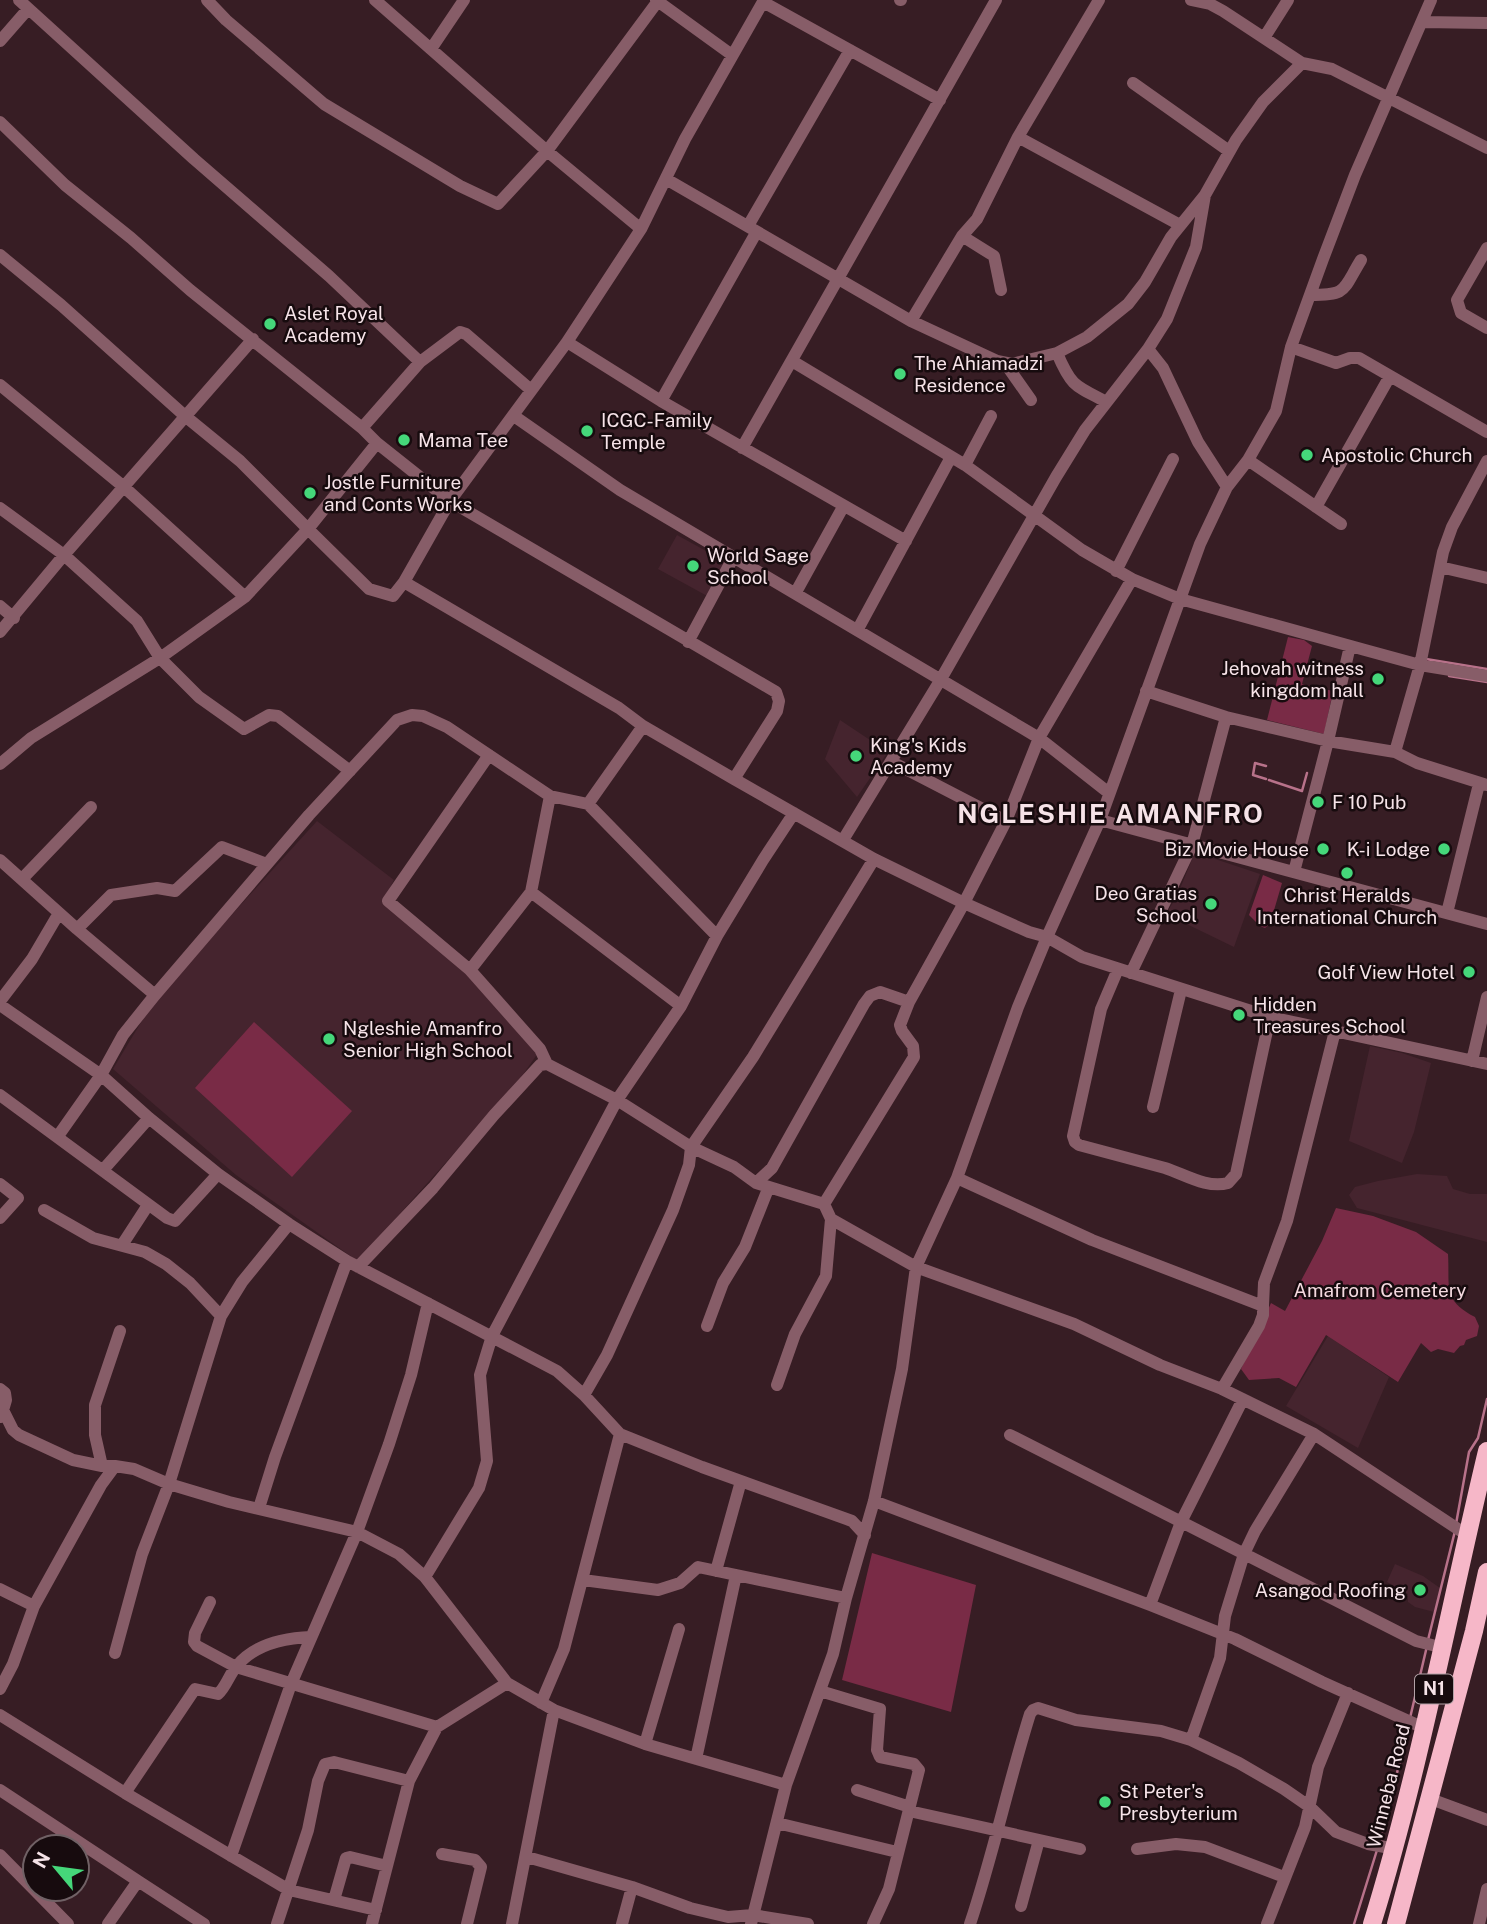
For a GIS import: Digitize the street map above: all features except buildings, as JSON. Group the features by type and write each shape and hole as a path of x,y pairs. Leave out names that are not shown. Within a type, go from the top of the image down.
{"highway":[{"name":"Winneba Road","path":"1372,1924 1396,1849 1487,1451"},
{"name":"N1","path":"1396,1924 1474,1631 1487,1572"},
{"path":"1423,1733 1444,1745"}],"street":[{"path":"207,0 226,20 324,104 460,186 498,204 547,151 657,1 732,55"},
{"path":"375,0 640,229"},
{"path":"431,49 464,0"},
{"path":"742,448 996,0"},
{"path":"911,321 962,236 977,219 1018,137 1100,0"},
{"path":"1191,0 1210,4 1303,63 1332,69 1487,148"},
{"path":"1264,38 1287,0"},
{"path":"752,1919 786,1785 833,1654 874,1502 902,1369 916,1268 957,1178 1018,1007 1100,820 1200,544 1227,487 1248,460 1276,411 1291,347 1355,175 1432,0"},
{"path":"0,255 240,461 369,589 393,596 404,582 450,501 567,342 640,229 685,139 763,1 940,100"},
{"path":"0,41 24,5 194,159 320,268 421,362"},
{"path":"1423,22 1487,23"},
{"path":"661,401 850,50"},
{"path":"1005,363 1057,353 1087,337 1128,304 1145,282 1180,225 1205,195 1229,152 1263,102 1303,63"},
{"path":"1133,83 1229,152"},
{"path":"0,122 65,185 450,501 776,692 779,701 777,711 734,779"},
{"path":"1018,137 1180,225"},
{"path":"666,179 911,321 1005,363 1031,400"},
{"path":"844,839 941,680 1034,514 1085,430 1148,349 1167,319 1196,247 1205,195"},
{"path":"962,236 994,256 1002,290"},
{"path":"1487,248 1457,300 1461,313 1487,328"},
{"path":"1310,295 1336,295 1341,292 1361,260"},
{"path":"362,428 421,362 460,332 466,334 531,390"},
{"path":"0,632 253,339"},
{"path":"567,342 661,401 906,541"},
{"path":"1291,347 1336,363 1359,358 1487,432"},
{"path":"1148,349 1163,369 1198,442 1227,487"},
{"path":"1057,353 1073,384 1105,401"},
{"path":"792,361 965,465 1082,550 1132,579 1180,599 1350,646 1420,665 1487,676"},
{"path":"1316,506 1390,376"},
{"path":"0,385 124,487 245,597"},
{"path":"514,416 620,490 1040,738 1109,793"},
{"path":"965,465 991,416"},
{"path":"0,764 31,738 160,659 245,597 308,528 377,443"},
{"path":"858,629 951,457"},
{"path":"1116,571 1173,459"},
{"path":"1248,460 1341,524"},
{"path":"1395,752 1420,665 1440,567 1452,527 1487,461"},
{"path":"796,592 843,507"},
{"path":"0,508 64,555 137,621 160,659 232,723 244,729 269,715 278,716 350,771"},
{"path":"688,642 733,558"},
{"path":"1440,567 1487,578"},
{"path":"824,1204 914,1057 913,1046 900,1025 909,1002 1006,821 1040,738 1132,579"},
{"path":"404,582 619,708 643,726 794,814 844,839 874,859 1028,932 1047,937 1082,957 1270,1017 1487,1065"},
{"path":"0,606 14,618"},
{"path":"1294,872 1350,646"},
{"path":"1146,691 1226,717 1328,741 1395,752 1417,763 1483,785 1447,914"},
{"path":"58,1136 101,1075 124,1035 155,995 350,771 397,720 412,715 423,716 447,727 550,796 589,804 717,936"},
{"path":"1132,973 1192,845 1226,717"},
{"path":"589,804 643,726"},
{"path":"489,755 388,901 470,970 540,1049 547,1064"},
{"path":"892,762 1006,821"},
{"path":"470,970 531,892 550,796"},
{"path":"22,879 91,807"},
{"path":"425,1577 478,1488 486,1461 480,1375 492,1336 617,1100 681,1006 717,936 794,814"},
{"path":"1100,820 1487,925"},
{"path":"76,929 111,895 157,888 175,891 222,847 267,864"},
{"path":"584,1395 607,1355 673,1210 689,1165 691,1147 753,1057 874,859"},
{"path":"0,860 76,929 155,995"},
{"path":"531,892 681,1006"},
{"path":"59,913 32,959 0,1003 101,1075 218,1174 289,1224 353,1264 557,1371 584,1395 620,1434 852,1521 865,1535"},
{"path":"1118,969 1101,1009 1073,1136 1079,1145 1165,1168 1214,1185 1228,1183 1236,1174 1270,1017"},
{"path":"1153,1107 1181,990"},
{"path":"707,1326 723,1283 745,1247 762,1186 864,1004 870,996 880,992 909,1002"},
{"path":"1472,1061 1487,997"},
{"path":"1222,1389 1263,1315 1264,1283 1287,1221 1335,1031"},
{"path":"259,1508 275,1457 353,1264 433,1188 540,1065 547,1064 617,1100 691,1147 734,1167 762,1186 824,1204 831,1219 826,1276 795,1334 777,1384"},
{"path":"0,1095 167,1219 176,1221 218,1174"},
{"path":"103,1170 149,1118"},
{"path":"957,1178 1093,1240 1264,1306"},
{"path":"0,1184 18,1198 0,1218"},
{"path":"122,1245 148,1205"},
{"path":"44,1210 93,1238 145,1252 166,1264 190,1283 221,1316"},
{"path":"831,1219 916,1268 1074,1324 1160,1365 1222,1389 1314,1434 1467,1535"},
{"path":"115,1653 142,1554 169,1483 221,1316 233,1294 289,1224"},
{"path":"231,1856 291,1684 357,1532 407,1387 428,1303"},
{"path":"0,1689 13,1664 34,1606 101,1485 108,1466 95,1435 95,1405 120,1331"},
{"path":"0,1389 5,1393 6,1400 2,1414 13,1430 73,1460 134,1469 229,1502 357,1532 399,1554 425,1577 507,1683 554,1710 645,1744 786,1785"},
{"path":"1150,1605 1181,1522 1243,1399"},
{"path":"541,1703 564,1649 620,1434"},
{"path":"1191,1740 1220,1658 1225,1616 1244,1554 1314,1434"},
{"path":"1010,1435 1416,1641 1444,1648"},
{"path":"716,1571 741,1481"},
{"path":"874,1502 1223,1634 1348,1693 1423,1733"},
{"path":"583,1580 658,1590 680,1583 698,1567 846,1598"},
{"path":"696,1759 736,1575"},
{"path":"0,1589 34,1606"},
{"path":"209,1602 195,1633 194,1642 197,1646 236,1667 437,1727"},
{"path":"645,1744 678,1629"},
{"path":"125,1793 195,1689 218,1694 246,1657 276,1640 311,1637"},
{"path":"372,1924 409,1781 437,1727 507,1683"},
{"path":"820,1691 880,1709 877,1750 880,1757 914,1764 919,1770 889,1889 873,1924"},
{"path":"1267,1924 1283,1877 1305,1827 1318,1767 1348,1693"},
{"path":"970,1924 999,1831 1009,1783 1032,1710 1038,1708 1091,1723 1161,1731 1191,1740 1266,1778 1310,1807 1336,1832 1368,1844 1396,1849"},
{"path":"512,1924 554,1710"},
{"path":"0,1715 289,1890 376,1910"},
{"path":"277,1924 308,1830 325,1764 334,1762 409,1781"},
{"path":"0,1790 204,1924"},
{"path":"857,1790 909,1809 1080,1849"},
{"path":"1428,1798 1487,1820"},
{"path":"777,1823 897,1852"},
{"path":"1021,1906 1039,1840"},
{"path":"1138,1849 1176,1844 1205,1847 1283,1877"},
{"path":"0,1854 68,1924"},
{"path":"442,1854 475,1860 481,1867 467,1924"},
{"path":"527,1857 632,1887 690,1908 729,1917 807,1924"},
{"path":"334,1900 346,1858 387,1866"},
{"path":"108,1924 138,1881"},
{"path":"622,1924 632,1887"},
{"path":"1479,1924 1487,1889"}],"shaded area":[{"name":"World Sage School","path":"677,535 728,563 709,597 658,569"},
{"name":"King's Kids Academy","path":"840,720 888,752 857,797 825,759"},
{"name":"Ngleshie Amanfro Senior High School","path":"317,821 394,880 384,899 438,941 538,1053 517,1083 359,1262 236,1175 113,1069 155,999"},
{"name":"Deo Gratias School","path":"1203,855 1260,874 1234,947 1166,914 1177,896 1193,857"},
{"path":"1370,1046 1431,1063 1414,1132 1402,1163 1349,1141"},
{"path":"1417,1174 1447,1176 1453,1189 1470,1194 1487,1194 1487,1242 1357,1208 1349,1195 1355,1187"},
{"path":"1328,1336 1389,1377 1358,1448 1286,1406"},
{"path":"1395,1564 1423,1576 1440,1588 1434,1612 1415,1607 1408,1602 1408,1594 1387,1582"}],"green space":[{"path":"1288,637 1304,640 1312,646 1302,684 1333,691 1324,734 1267,720"},
{"path":"1263,875 1282,883 1270,924 1265,928 1249,915"},
{"path":"254,1022 352,1111 292,1177 195,1088"},
{"name":"Amafrom Cemetery","path":"1336,1208 1373,1216 1416,1232 1448,1254 1452,1298 1464,1311 1475,1317 1479,1326 1477,1336 1466,1340 1454,1353 1438,1349 1431,1352 1421,1343 1398,1382 1326,1335 1296,1387 1279,1378 1249,1380 1241,1369 1271,1303 1285,1311"},
{"path":"872,1553 976,1585 951,1712 842,1680"}],"waterway":[{"path":"1426,659 1487,669"},
{"path":"1449,676 1487,682"},
{"path":"1266,766 1255,763 1253,775 1266,779"},
{"path":"1269,780 1302,791 1307,773"},
{"path":"1456,1524 1469,1452 1478,1438 1487,1399"},
{"path":"1428,1640 1455,1531"},
{"path":"1410,1718 1427,1646"},
{"path":"1380,1841 1409,1725"},
{"path":"1354,1924 1377,1850"}],"place":[{"name":"Aslet Royal Academy","path":"270,324"},
{"name":"The Ahiamadzi Residence","path":"900,374"},
{"name":"ICGC-Family Temple","path":"587,431"},
{"name":"Mama Tee","path":"404,440"},
{"name":"Apostolic Church","path":"1307,455"},
{"name":"Jostle Furniture and Conts Works","path":"310,493"},
{"name":"World Sage School","path":"693,566"},
{"name":"Jehovah witness kingdom hall","path":"1378,679"},
{"name":"King's Kids Academy","path":"856,756"},
{"name":"F 10 Pub","path":"1318,802"},
{"name":"Biz Movie House","path":"1323,849"},
{"name":"K-i Lodge","path":"1444,849"},
{"name":"Christ Heralds International Church","path":"1347,873"},
{"name":"Deo Gratias School","path":"1211,904"},
{"name":"Golf View Hotel","path":"1469,972"},
{"name":"Hidden Treasures School","path":"1239,1015"},
{"name":"Ngleshie Amanfro Senior High School","path":"329,1039"},
{"name":"Asangod Roofing","path":"1420,1590"},
{"name":"St Peter's Presbyterium","path":"1105,1802"}],"district":[{"name":"NGLESHIE AMANFRO","path":"1111,814"}]}
